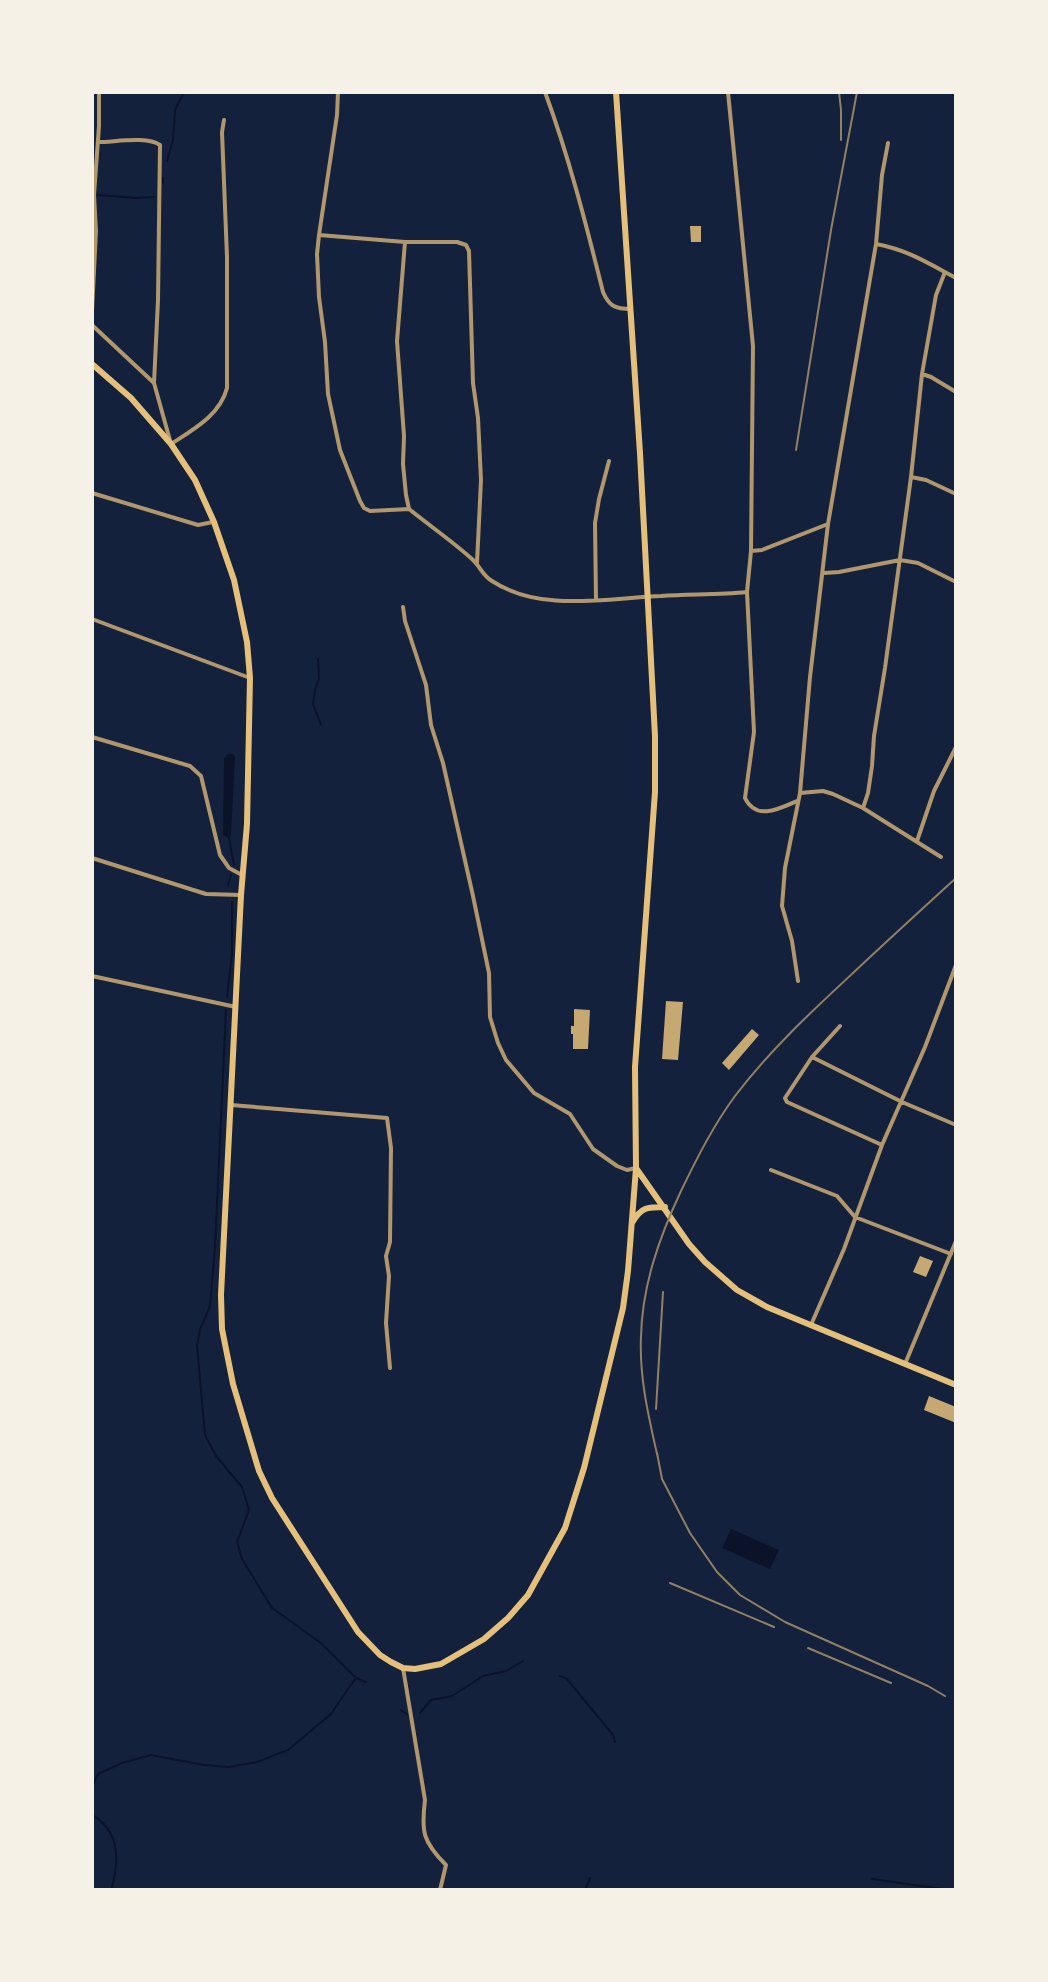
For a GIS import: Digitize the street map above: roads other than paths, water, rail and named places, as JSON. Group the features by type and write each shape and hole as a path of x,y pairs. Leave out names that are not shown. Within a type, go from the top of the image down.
{"main road":[{"path":"92,364 131,398 171,444 195,480 214,522 234,580 247,642 250,678 247,808 221,1295 222,1329 233,1384 259,1471 272,1498 350,1622 380,1655 403,1668 426,1668 441,1664 484,1639 508,1618 528,1595 565,1528 584,1468 623,1308 628,1271 636,1168 635,1067 655,792 655,736 616,92"},
{"path":"636,1168 689,1244 737,1290 767,1307 956,1385"},
{"path":"630,1226 637,1214 645,1209 665,1207"}],"street":[{"path":"92,311 99,92"},
{"path":"338,92 317,254 328,394 340,450 364,508 370,511 409,509"},
{"path":"545,92 575,184 603,292 608,304 617,309 631,309"},
{"path":"728,92 753,346 751,551 747,592 754,732 745,798 749,808 756,811 775,811 798,801"},
{"path":"98,142 146,140 156,141 160,145 154,383 171,444 217,409 224,401 227,388 224,120"},
{"path":"92,127 99,126"},
{"path":"798,981 792,941 782,906 785,868 800,793 828,524 876,244 888,143"},
{"path":"319,235 405,242 457,242 466,245 469,251 473,383 481,480 477,563 481,573 493,582 545,600 747,592"},
{"path":"405,242 397,341 403,464 409,509 477,563"},
{"path":"876,244 913,255 956,278"},
{"path":"863,808 872,766 922,374 936,295 945,272"},
{"path":"92,325 154,383"},
{"path":"922,374 956,392"},
{"path":"596,600 595,523 609,461"},
{"path":"911,477 926,480 956,494"},
{"path":"92,493 198,525 214,522"},
{"path":"751,551 762,550 828,524"},
{"path":"824,573 900,560 918,563 954,581"},
{"path":"403,607 426,685 431,725 443,763 473,896 489,973 490,1017 498,1043 506,1060 534,1093 570,1114 593,1149 617,1166 627,1170 636,1168"},
{"path":"92,619 250,678"},
{"path":"92,737 190,766 201,776 220,855 229,868 242,875"},
{"path":"917,841 934,791 956,747"},
{"path":"800,793 823,791 833,794 863,808 941,857"},
{"path":"92,858 206,894 241,895"},
{"path":"811,1325 956,965"},
{"path":"92,976 236,1007"},
{"path":"840,1026 812,1057 785,1098 787,1102 882,1145"},
{"path":"812,1057 956,1125"},
{"path":"231,1105 387,1118 391,1148 390,1242 386,1256 390,1368"},
{"path":"771,1170 837,1196 855,1217 951,1254"},
{"path":"905,1364 956,1241"},
{"path":"403,1668 425,1800 425,1835 429,1847 446,1865 440,1890"}],"water":[{"path":"227,754 235,756 229,838 223,835 224,759"},
{"path":"731,1529 779,1550 770,1569 722,1548"}],"waterway":[{"path":"167,161 173,140 175,110 184,92"},
{"path":"163,178 163,183"},
{"path":"98,195 155,197"},
{"path":"92,230 93,215"},
{"path":"318,659 319,679 313,704 321,725"},
{"path":"229,838 234,865"},
{"path":"228,885 231,875"},
{"path":"227,997 232,953 232,902"},
{"path":"226,1010 210,1306 197,1345 205,1435 216,1456 242,1487 249,1510 237,1542 242,1559 272,1608 321,1643 356,1678 366,1682"},
{"path":"420,1713 431,1700 452,1696 483,1676 506,1671 523,1661"},
{"path":"560,1676 566,1678 613,1735 615,1742"},
{"path":"92,1787 98,1774 151,1755 229,1767 257,1762 288,1750 331,1714 355,1679"},
{"path":"401,1710 408,1715"},
{"path":"92,1815 113,1839 116,1859 111,1890"},
{"path":"585,1890 590,1878"},
{"path":"872,1879 950,1890"}],"railway":[{"path":"839,92 841,140"},
{"path":"796,450 831,230 857,92"},
{"path":"659,1463 643,1385 642,1318 648,1281 659,1244 693,1166 727,1107 762,1063 822,1002 956,878"},
{"path":"656,1409 663,1292"},
{"path":"657,1453 662,1479 690,1533 717,1572 740,1595 785,1622 945,1696"},
{"path":"670,1583 774,1627"},
{"path":"808,1648 891,1683"}]}
